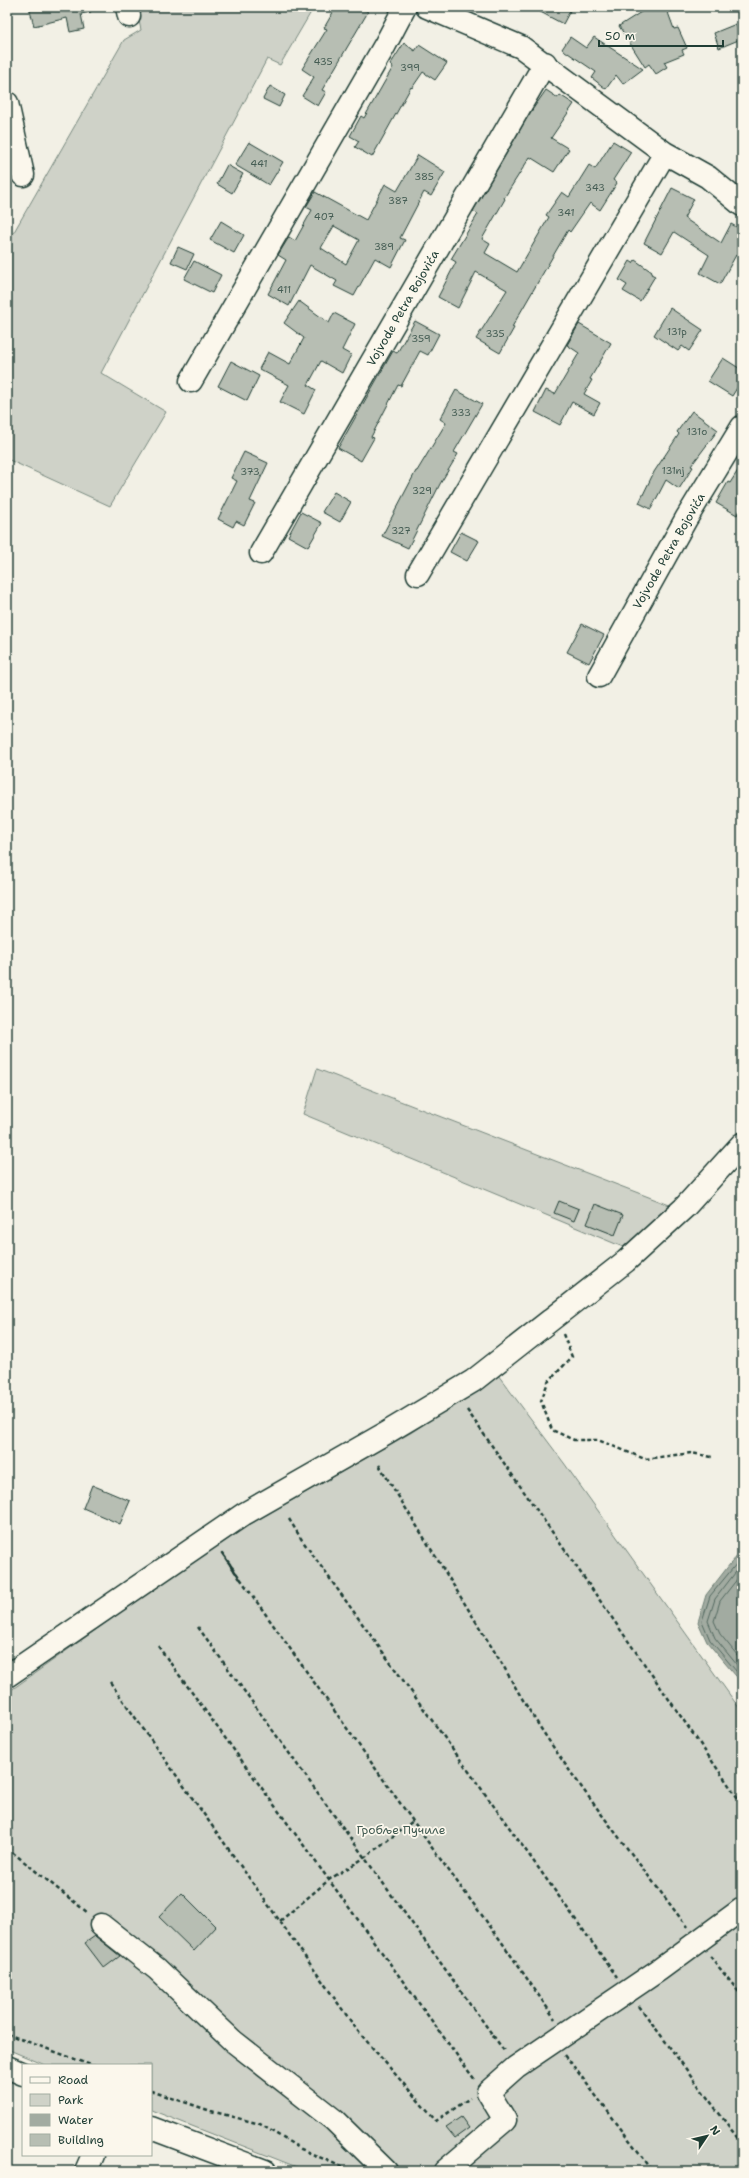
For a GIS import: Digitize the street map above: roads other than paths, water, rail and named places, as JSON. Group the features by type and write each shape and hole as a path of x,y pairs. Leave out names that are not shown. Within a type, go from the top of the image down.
{"street":[{"path":"191,380 385,45 405,7"},
{"path":"427,7 521,47 545,63 665,153 708,177 742,205"},
{"name":"Vojvode Petra Bojovića","path":"261,553 545,63"},
{"path":"7,103 23,175"},
{"path":"418,574 665,153"},
{"name":"Vojvode Petra Bojovića","path":"599,676 686,519 742,427"},
{"path":"7,1676 244,1514 386,1433 473,1381 555,1314 626,1261 684,1208 742,1144"},
{"path":"445,2171 505,2120 488,2092 516,2067 628,1992 742,1909"},
{"path":"101,1925 157,1969 233,2041 334,2120 386,2171"},
{"path":"7,2067 22,2074"},
{"path":"152,2128 265,2171"},
{"path":"86,2171 93,2156"}],"water":[{"path":"742,1551 742,1683 707,1642 698,1622 706,1595"}],"park label":[{"name":"Гробље Пучиле","path":"401,1830"}]}
